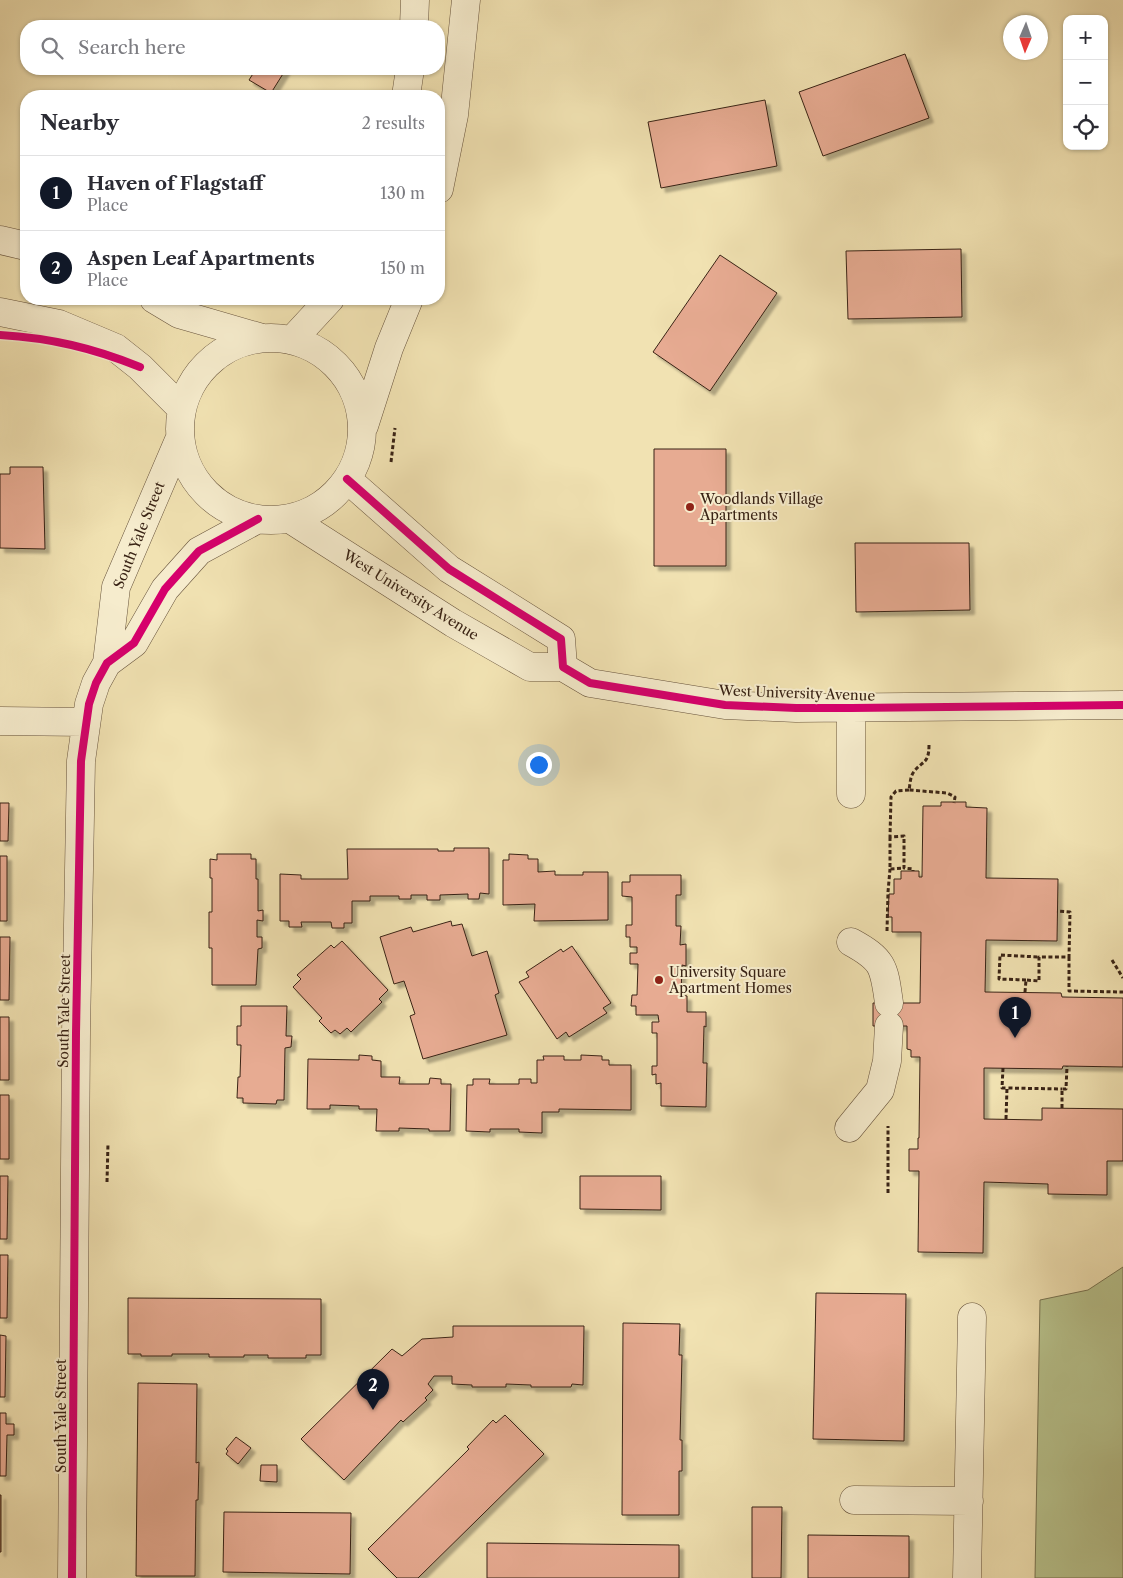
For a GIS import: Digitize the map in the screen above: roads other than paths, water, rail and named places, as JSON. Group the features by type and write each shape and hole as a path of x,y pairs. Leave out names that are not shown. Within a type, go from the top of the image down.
{"street":[{"path":"414,20 415,0"},
{"path":"445,160 454,115 466,0"},
{"path":"407,90 409,75"},
{"path":"0,240 20,245"},
{"path":"164,305 179,314 264,338"},
{"path":"293,338 324,305"},
{"path":"363,428 357,397 342,370 319,351 293,338 264,338 235,345 211,360 192,383 182,409 179,440 188,466 203,491 228,510 258,520 290,519 319,507 343,486 358,459 363,428 389,348 406,305"},
{"path":"0,312 59,324 116,348 140,367 182,409"},
{"name":"South Yale Street","path":"72,1578 76,1024 81,761 89,704 96,683 107,663 116,587 179,440"},
{"path":"347,479 449,568 561,639 563,668"},
{"name":"West University Avenue","path":"290,519 453,623 530,667 563,668 590,683 725,705 796,708 1123,705"},
{"name":"South Yale Street","path":"107,663 134,643 165,589 199,551 258,520"},
{"path":"851,708 851,794"},
{"path":"0,721 86,722"},
{"path":"850,1128 880,1090 887,1061 889,1014 885,977 879,961 866,950 851,942"},
{"path":"967,1578 972,1317"},
{"path":"854,1500 969,1501"}],"place":[{"name":"Woodlands Village Apartments","path":"690,507"},
{"name":"University Square Apartment Homes","path":"659,980"},
{"name":"Haven of Flagstaff","path":"1015,1038"},
{"name":"Aspen Leaf Apartments","path":"373,1410"}]}
